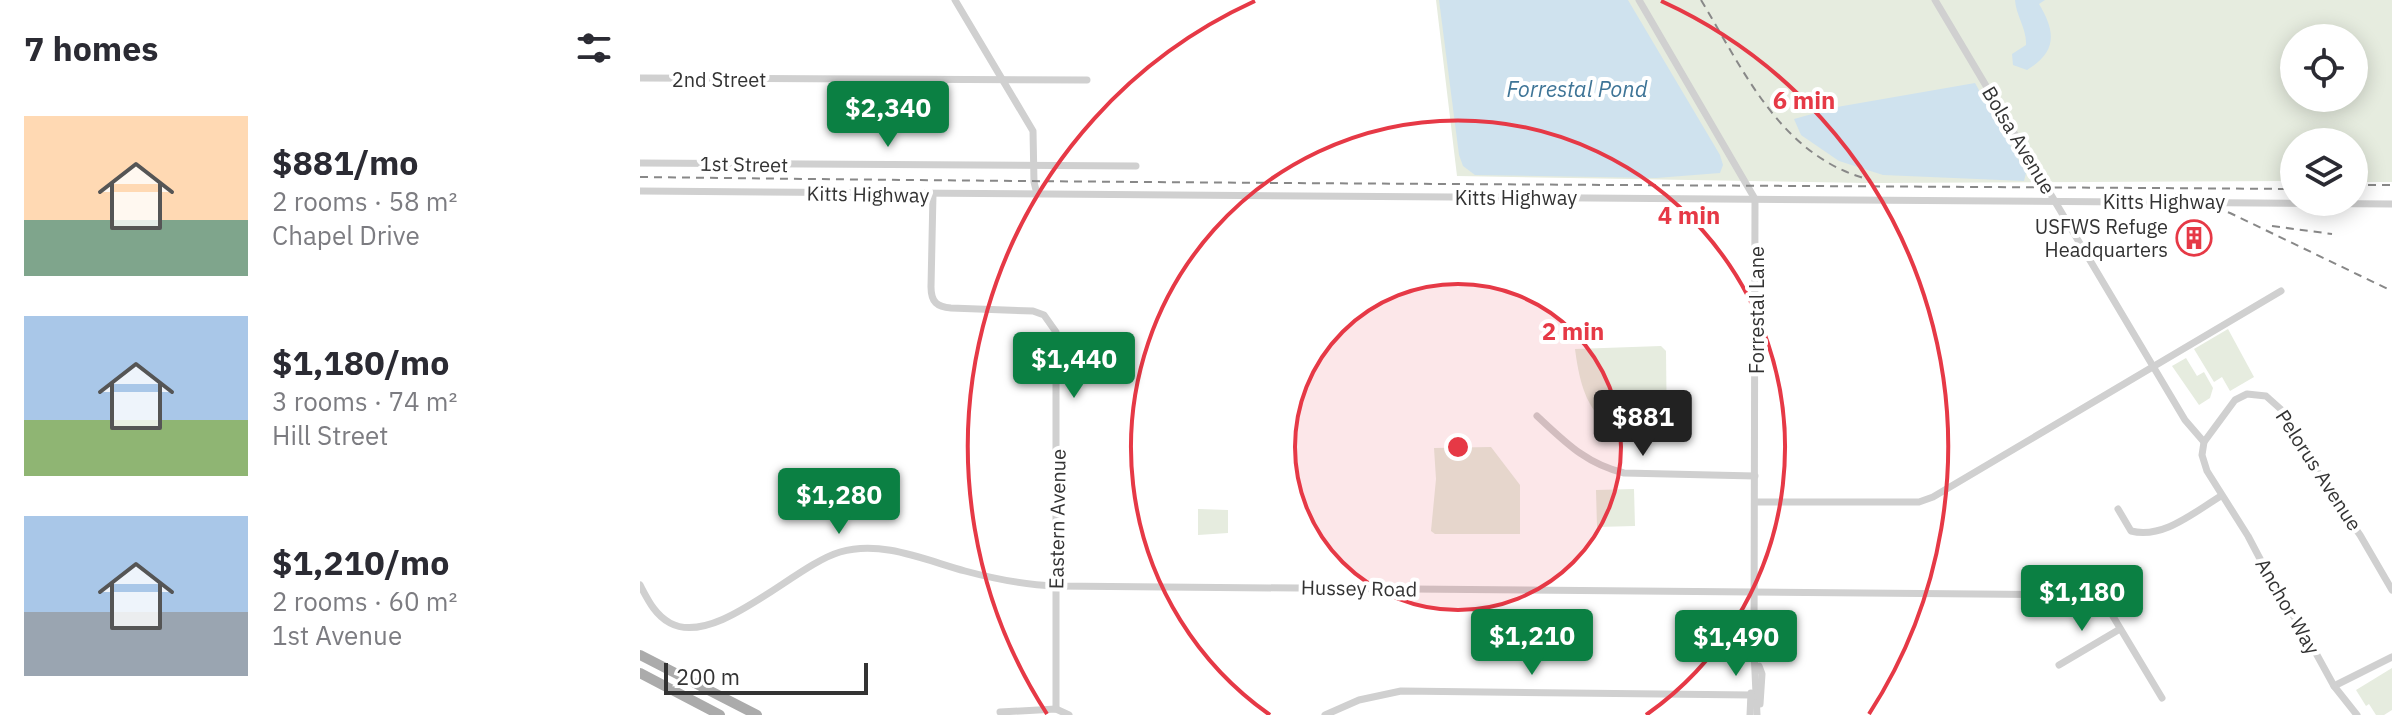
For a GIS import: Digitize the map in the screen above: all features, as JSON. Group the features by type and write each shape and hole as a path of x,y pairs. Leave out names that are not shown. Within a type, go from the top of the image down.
{"main road":[{"path":"640,655 757,715"},
{"path":"640,673 720,715"}],"street":[{"path":"955,0 1033,131 1037,194"},
{"path":"1639,0 1755,199"},
{"name":"Bolsa Avenue","path":"1935,0 2154,368 2194,433 2204,442"},
{"name":"2nd Street","path":"640,78 1087,80"},
{"name":"1st Street","path":"640,163 1136,166"},
{"name":"Kitts Highway","path":"640,191 2392,204"},
{"name":"Eastern Avenue","path":"933,194 931,287 934,302 940,307 1033,311 1044,315 1056,332 1056,709"},
{"name":"Forrestal Lane","path":"1755,199 1757,715"},
{"path":"1755,502 1919,502 1947,491 2281,291"},
{"name":"Pelorus Avenue","path":"2204,442 2230,405 2241,396 2257,394 2274,400 2392,590"},
{"path":"1537,416 1573,450 1604,468 1640,473 1755,476"},
{"path":"2118,509 2131,531 2156,532 2185,519 2221,496 2207,471 2202,455 2204,442"},
{"name":"Anchor Way","path":"2221,496 2248,536 2334,686 2357,715"},
{"name":"Hussey Road","path":"640,585 658,614 667,622 691,628 719,621 835,553 865,547 924,558 1006,581 1056,586 2086,595 2105,603 2162,698"},
{"path":"2059,665 2120,629"},
{"name":"Forrestal Lane","path":"1750,715 1751,658 1755,655"},
{"path":"2334,686 2392,657"},
{"path":"1325,715 1359,700 1401,691 1751,695"},
{"path":"1000,712 1056,709 1069,715"}],"shaded area":[{"path":"1436,0 2392,0 2392,182 2368,182 2368,128 2280,128 2280,181 1868,183 1457,176"},
{"path":"2228,329 2254,377 2230,391 2222,377 2214,382 2194,349"},
{"path":"1661,346 1666,351 1667,439 1626,433 1611,426 1590,404 1583,389 1575,349"},
{"path":"2186,358 2197,376 2204,372 2213,388 2210,398 2199,405 2172,366"},
{"path":"1491,447 1520,485 1520,534 1435,534 1431,531 1436,479 1434,448"},
{"path":"1634,489 1635,526 1597,527 1596,490"},
{"path":"1198,509 1228,510 1228,533 1198,535"},
{"path":"2392,668 2392,710 2376,715 2356,690"}],"water":[{"name":"Forrestal Pond","path":"1439,0 1628,0 1720,155 1723,165 1720,173 1656,178 1475,175 1463,166 1459,155"},
{"path":"2015,0 2045,0 2039,4 2051,32 2051,41 2044,56 2027,70 2013,65 2012,54 2026,45"},
{"path":"1975,83 2026,173 2024,181 1883,175 1839,161 1801,135 1794,119 1837,107"}],"railway":[{"path":"1701,0 1751,83 1790,133 1813,153 1840,169 1871,180"},
{"path":"640,177 2280,189"},
{"path":"2368,185 2392,185"},
{"path":"2175,194 2230,213 2392,291"},
{"path":"2272,226 2332,234"}],"place":[{"name":"USFWS Refuge Headquarters","path":"2194,238"}]}
